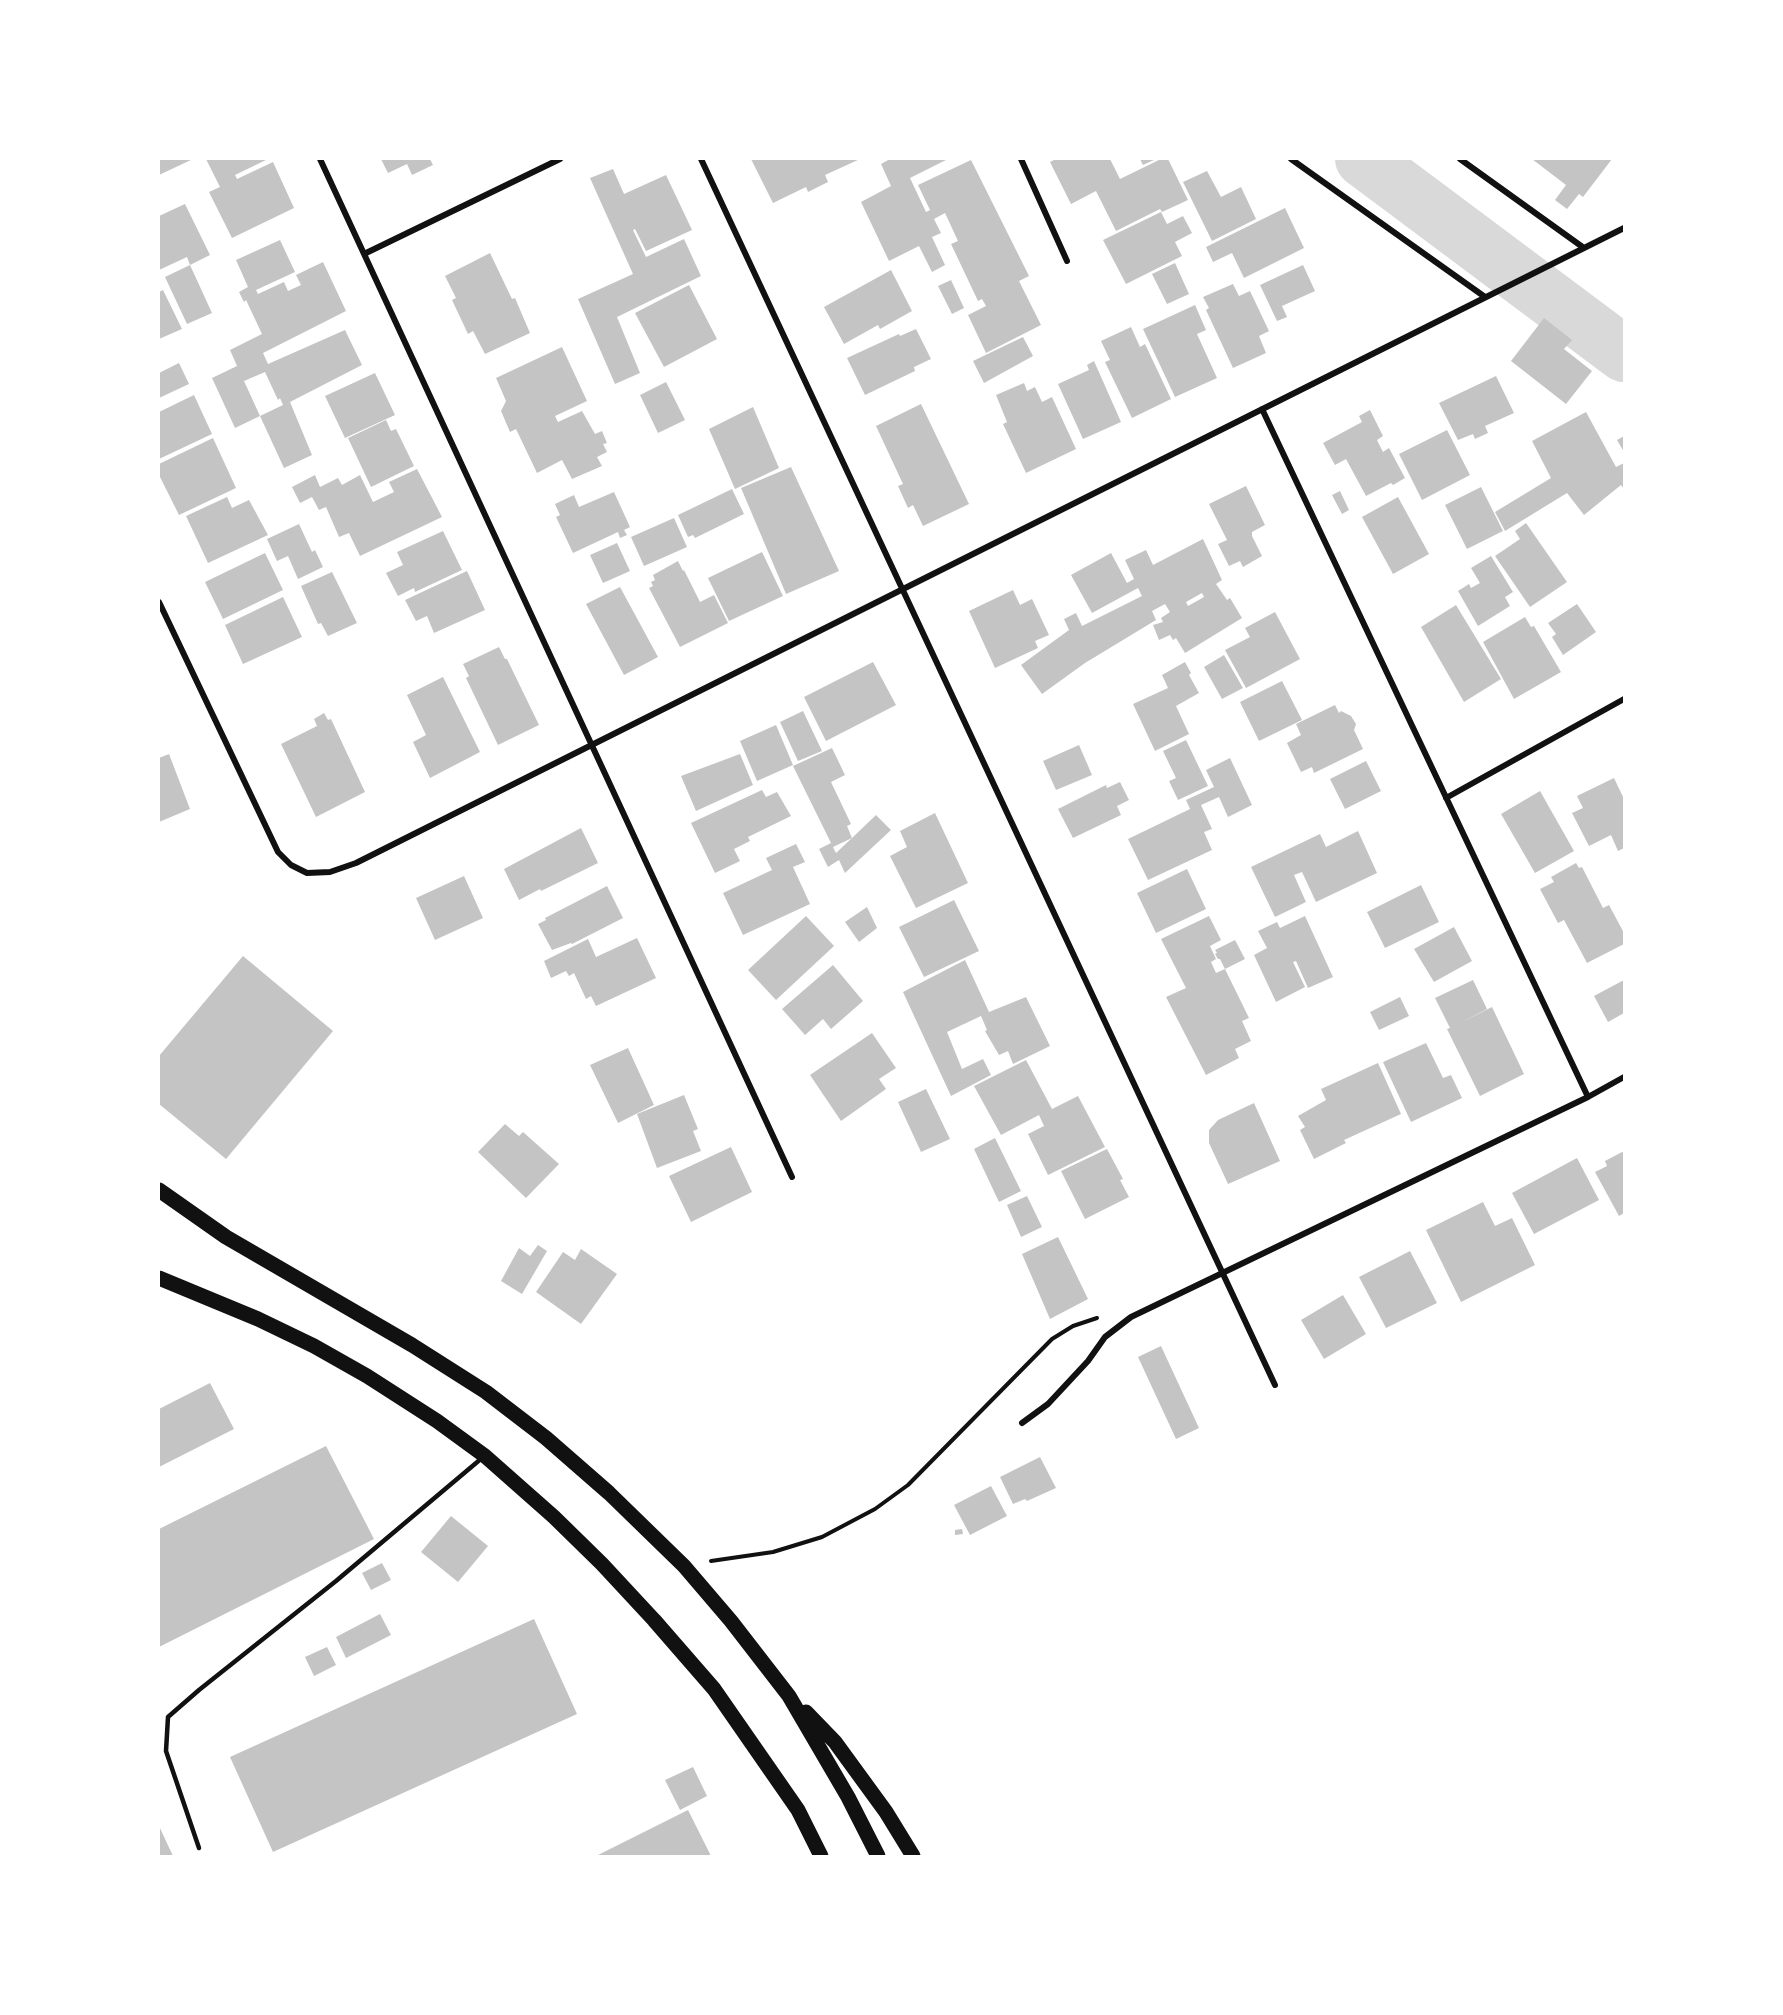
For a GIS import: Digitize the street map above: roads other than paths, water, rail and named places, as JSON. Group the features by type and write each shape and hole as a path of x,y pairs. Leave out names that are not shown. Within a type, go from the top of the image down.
{"main road":[{"path":"159,1190 226,1237 412,1345 486,1392 546,1438 609,1493 684,1566 731,1620 789,1696 848,1797 878,1856"},
{"path":"159,1278 258,1319 314,1346 377,1382 485,1456 554,1517 602,1564 714,1689 798,1810 821,1856"},
{"path":"789,1696 835,1742 886,1812 913,1856"},
{"path":"798,1810 808,1856"}],"street":[{"path":"320,159 792,1177"},
{"path":"364,254 560,159"},
{"path":"701,159 1275,1385"},
{"path":"1021,159 1067,261"},
{"path":"1291,159 1485,297"},
{"path":"1460,159 1584,248"},
{"path":"159,602 278,852 291,865 307,873 330,872 356,863 1624,228"},
{"path":"1262,409 1588,1097"},
{"path":"1446,798 1624,699"},
{"path":"1022,1423 1048,1404 1088,1361 1105,1337 1131,1317 1588,1097 1624,1077"}],"lane":[{"path":"200,1848 166,1751 168,1717 485,1456"}],"waterway":[{"path":"1363,159 1624,354"}]}
